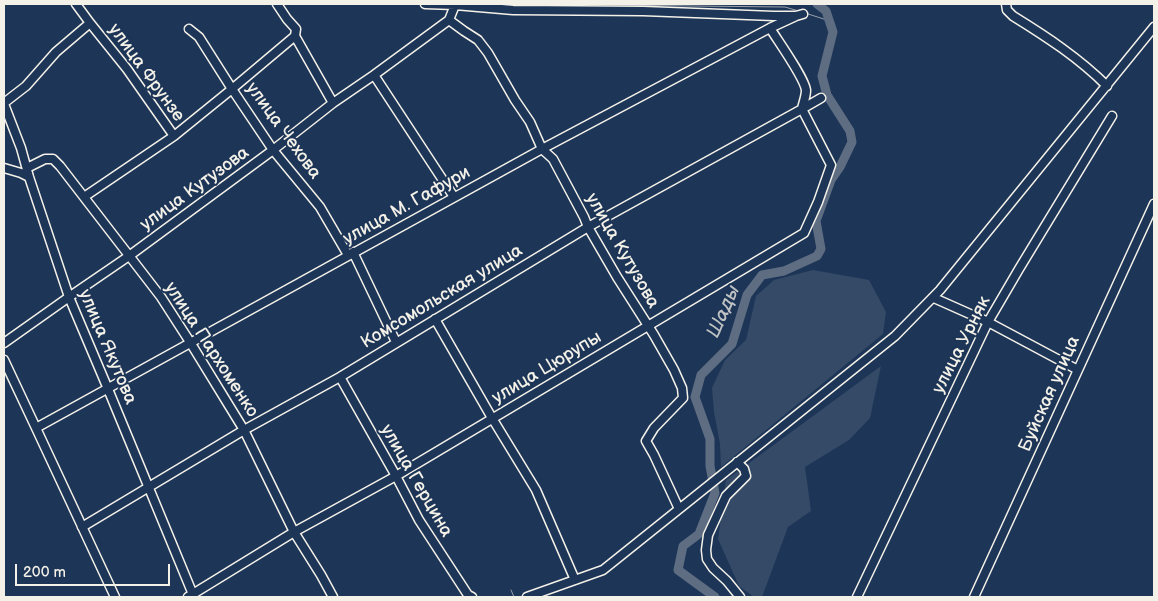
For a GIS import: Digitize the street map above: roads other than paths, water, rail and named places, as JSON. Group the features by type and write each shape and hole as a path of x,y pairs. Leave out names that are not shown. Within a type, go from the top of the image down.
{"street":[{"name":"улица Фрунзе","path":"76,4 127,69 174,136"},
{"path":"277,4 296,29 295,36 333,103"},
{"path":"425,4 455,5 449,20"},
{"path":"1006,4 1007,10 1013,16 1090,69 1107,86"},
{"name":"улица М. Гафури","path":"36,428 542,149 770,28 800,15 513,10 455,5"},
{"name":"улица Кутузова","path":"4,343 129,256 273,150 333,103 449,20 478,40 488,53 530,122 542,149 553,159 588,227 674,370 682,388 683,398 654,428 646,441 679,509"},
{"path":"4,104 26,86 56,52 90,23"},
{"path":"527,597 603,570 895,336 934,298 1154,27"},
{"path":"770,28 805,87 806,95 802,109"},
{"name":"улица Чехова","path":"189,29 200,37 273,150 320,206 351,254 396,342"},
{"name":"улица Фрунзе","path":"84,197 174,136 295,36"},
{"path":"374,75 454,197"},
{"name":"Комсомольская улица","path":"82,527 244,430 340,376 588,227 821,98"},
{"name":"улица Якутова","path":"4,104 28,168 29,177 69,297 192,596"},
{"name":"улица Цюрупы","path":"192,596 294,532 396,476 804,233 818,202 831,165 802,109"},
{"name":"улица Урняк","path":"857,597 988,322 1112,116"},
{"name":"улица Пархоменко","path":"28,168 45,159 53,159 161,297 244,430 294,532 322,575 333,597"},
{"path":"4,168 29,177"},
{"name":"Буйская улица","path":"974,597 1154,204"},
{"path":"934,298 988,322 1078,370"},
{"path":"436,319 492,418 536,490 575,580"},
{"path":"4,360 115,597"},
{"name":"улица Герцина","path":"340,376 396,476 418,520 468,595 472,597"},
{"path":"737,462 744,470 746,476 726,496 708,536 706,550 707,559 712,568 727,581 740,597"}],"waterway":[{"path":"513,4 785,7 802,12"},
{"name":"Шады","path":"715,597 678,570 683,546 699,534 715,493 710,466 710,439 695,397 701,375 732,344 747,295 762,275 784,271 817,256 821,249 816,221 831,180 840,167 852,142 850,131 827,95 822,76 833,32 826,11 817,4"},
{"path":"805,13 830,21"},
{"path":"511,590 514,597"}]}
